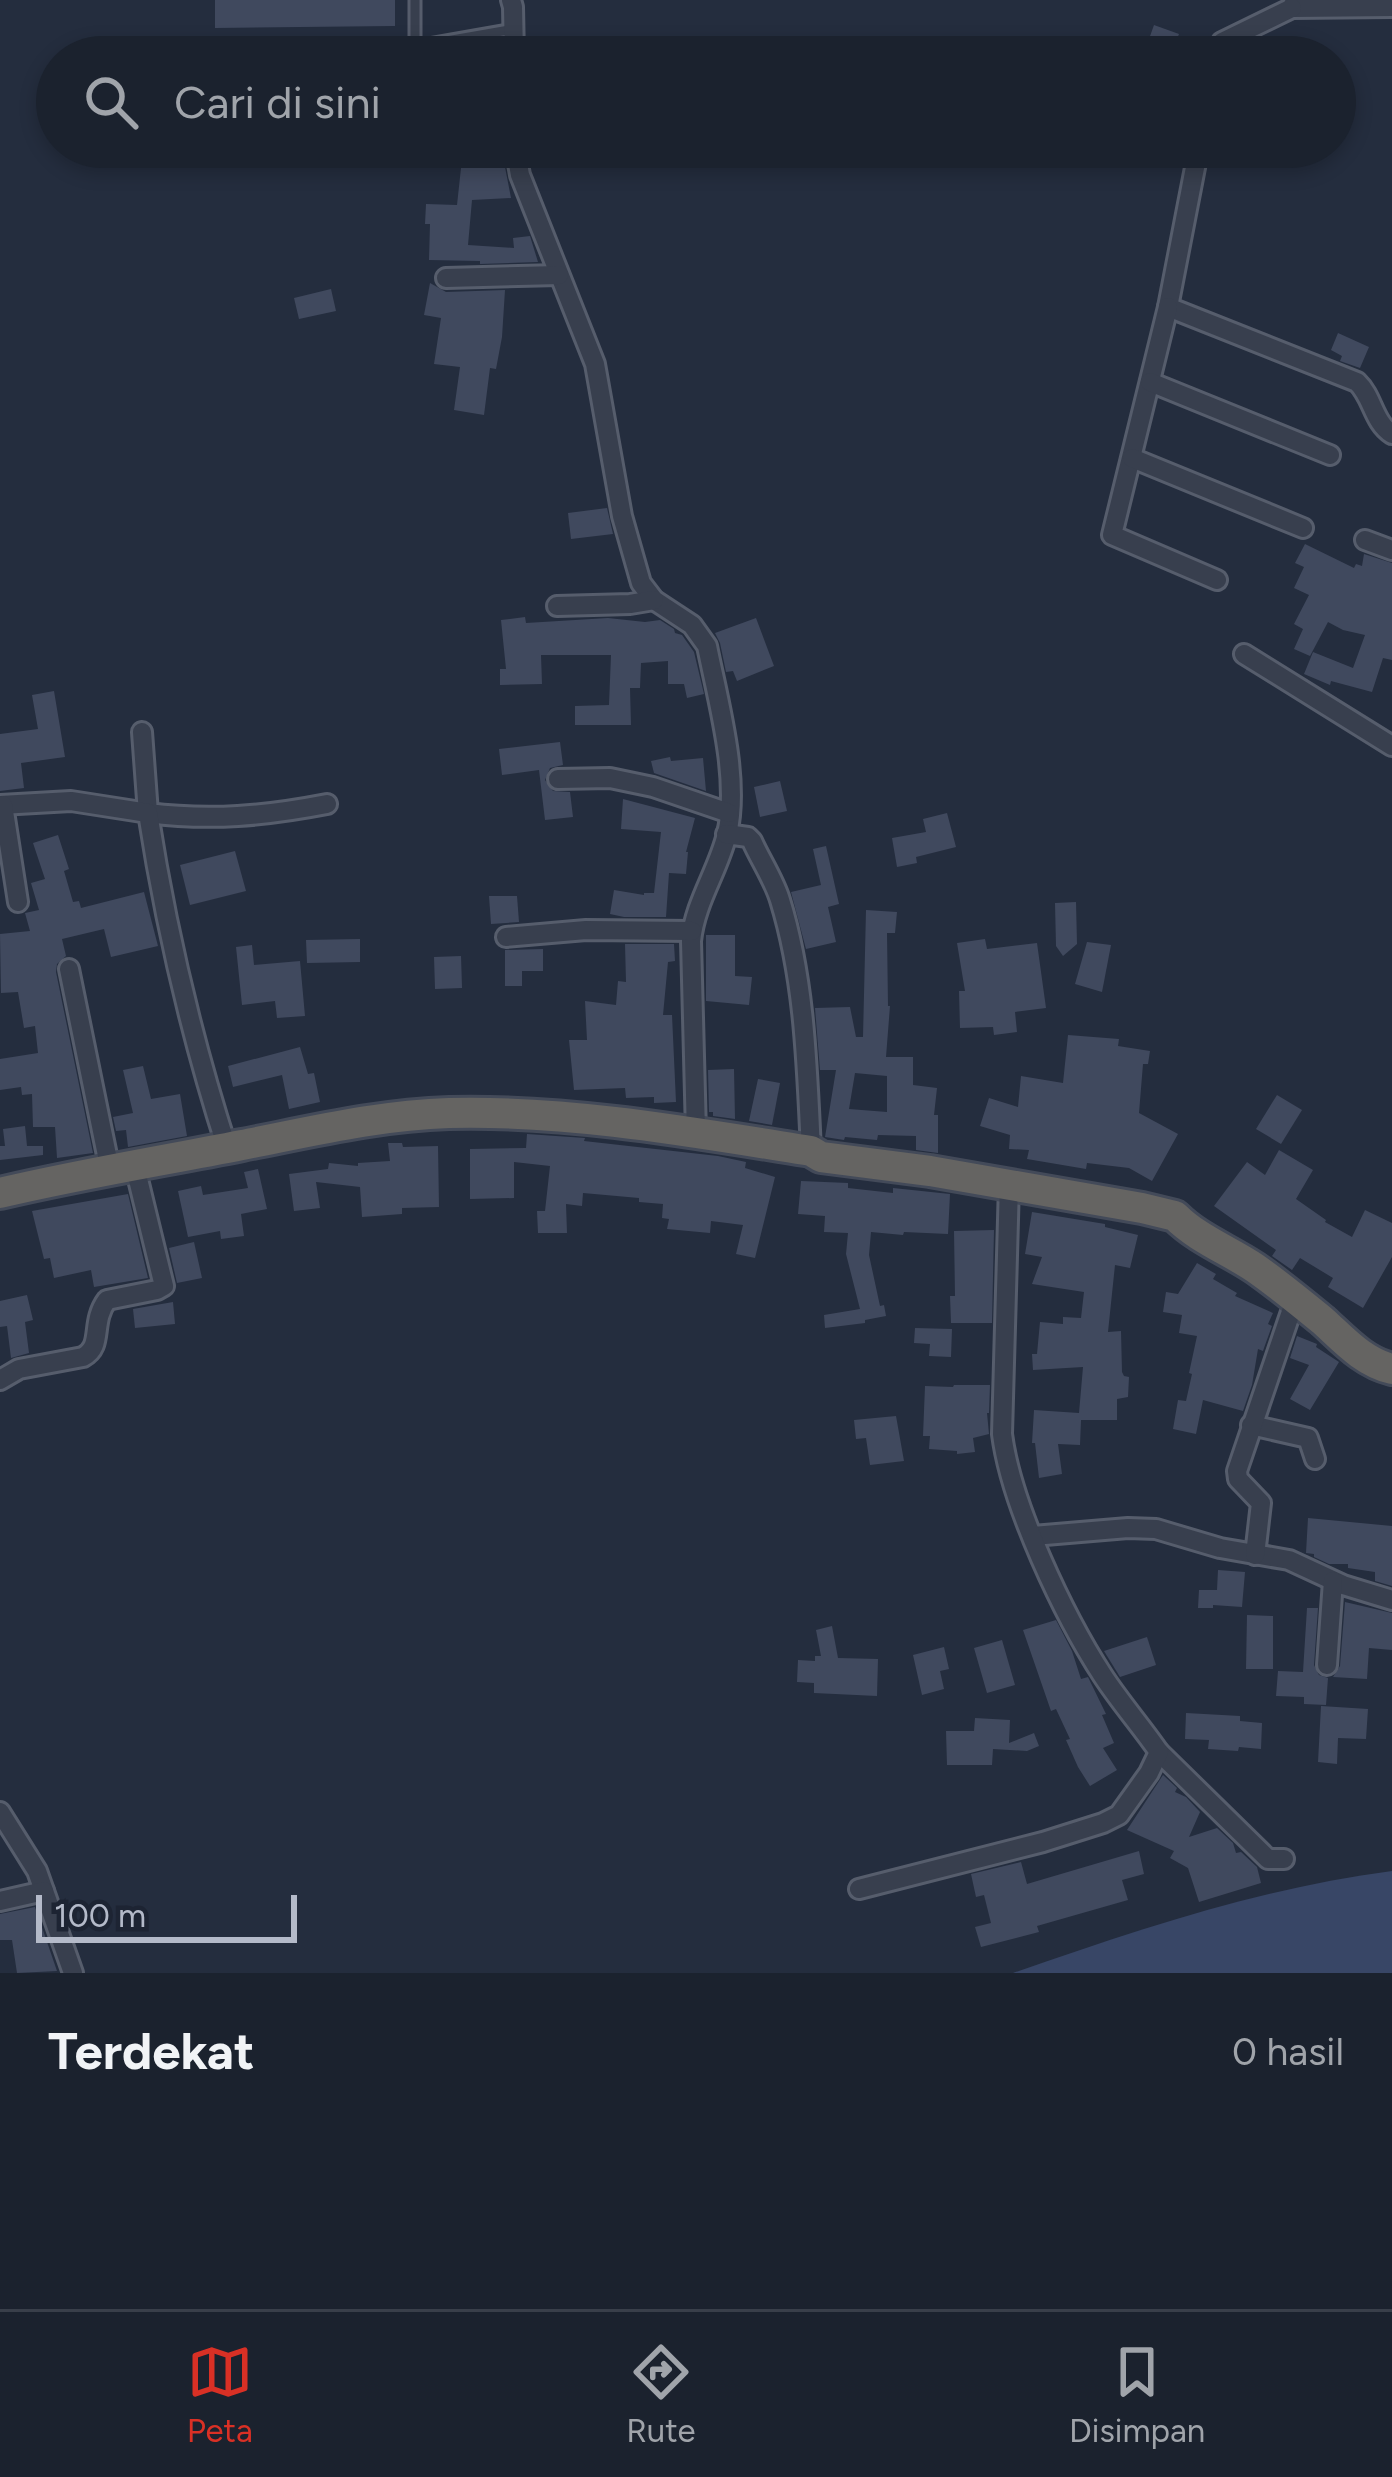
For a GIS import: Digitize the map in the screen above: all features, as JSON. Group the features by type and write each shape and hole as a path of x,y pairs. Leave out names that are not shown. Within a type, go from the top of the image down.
{"highway":[{"path":"0,1193 382,1120 443,1113 540,1115 696,1132 1175,1216 1189,1230 1255,1268 1352,1349 1392,1369"}],"street":[{"path":"511,0 514,36"},
{"path":"1233,36 1293,4 1392,7"},
{"path":"519,168 595,364 622,516 641,583 654,600 692,625 707,646 728,757 727,834 692,932 696,1132"},
{"path":"1195,168 1168,307 1112,535 1217,580"},
{"path":"446,278 560,275"},
{"path":"1168,307 1357,382 1392,434"},
{"path":"1150,382 1330,455"},
{"path":"1132,458 1303,528"},
{"path":"1366,540 1392,550"},
{"path":"557,606 654,600"},
{"path":"1244,654 1392,746"},
{"path":"142,731 148,813 176,973 227,1148"},
{"path":"558,779 610,778 653,787 729,814"},
{"path":"18,902 1,805 71,801 180,817 265,816 327,804"},
{"path":"727,834 752,841 779,896 796,969 811,1151"},
{"path":"506,937 586,930 692,932"},
{"path":"0,1380 19,1369 92,1353 96,1321 107,1300 164,1286 122,1168 69,969"},
{"path":"1009,1184 1002,1434 1006,1465 1033,1536 1088,1651 1159,1752 1267,1858 1284,1859"},
{"path":"1255,1555 1260,1502 1236,1473 1295,1300"},
{"path":"1251,1424 1308,1438 1315,1459"},
{"path":"1033,1536 1156,1529 1220,1548 1289,1560 1333,1581 1392,1600"},
{"path":"1327,1665 1333,1581"},
{"path":"859,1889 1103,1823 1119,1815 1159,1752"},
{"path":"0,1812 37,1871 73,1973"},
{"path":"0,1901 44,1892"}],"lane":[{"path":"415,0 415,36"},
{"path":"473,36 514,29"}],"water":[{"path":"1392,1871 1392,1973 1013,1973 1247,1899"}],"building":[{"path":"215,0 395,0 395,26 215,28"},
{"path":"1154,25 1179,34 1178,36 1150,36"},
{"path":"461,168 505,168 511,198 472,200 468,245 514,248 513,238 530,236 538,262 429,260 426,204 457,205"},
{"path":"430,283 446,292 505,290 502,337 496,369 490,368 484,415 454,410 460,367 434,364 441,318 424,315"},
{"path":"331,289 336,311 299,319 294,298"},
{"path":"1338,333 1369,347 1360,368 1340,361 1342,356 1331,350"},
{"path":"607,508 613,534 571,539 568,513"},
{"path":"1305,544 1354,568 1362,566 1364,554 1392,563 1392,660 1383,658 1372,692 1331,681 1330,685 1304,674 1313,652 1353,668 1365,635 1328,622 1310,656 1294,649 1303,629 1294,624 1309,595 1294,588 1304,567 1295,563"},
{"path":"525,617 526,623 660,620 682,635 694,652 704,694 687,698 684,684 668,684 668,661 641,663 640,688 630,688 631,725 575,725 575,706 609,705 611,655 541,655 542,684 500,685 500,669 506,669 501,620"},
{"path":"756,618 774,666 737,681 733,671 726,672 715,633"},
{"path":"54,691 65,757 21,763 24,788 0,791 0,734 38,729 32,695"},
{"path":"560,742 563,765 550,768 545,780 553,791 570,792 573,817 545,820 539,770 502,775 499,749"},
{"path":"670,757 671,761 703,758 706,791 654,773 651,761"},
{"path":"780,781 787,811 760,817 754,787"},
{"path":"623,799 695,818 686,874 669,873 666,917 610,914 614,890 654,893 661,832 621,829"},
{"path":"947,813 956,847 897,867 892,838 926,832 923,819"},
{"path":"58,835 73,902 79,901 81,908 144,892 158,946 111,957 104,929 62,939 66,956 56,972 93,1153 57,1158 55,1127 33,1127 32,1094 22,1095 21,1087 0,1090 0,1059 38,1053 35,1026 24,1028 18,992 1,993 0,934 30,931 25,913 39,910 31,883 45,879 33,843"},
{"path":"826,846 839,904 828,907 836,942 806,949 791,892 821,885 813,849"},
{"path":"235,851 246,891 190,905 180,865"},
{"path":"489,896 517,896 519,922 491,924"},
{"path":"1076,902 1077,944 1063,956 1056,946 1055,903"},
{"path":"866,910 897,912 895,933 887,933 886,1057 913,1057 913,1085 937,1088 938,1153 916,1150 916,1136 825,1137 836,1070 820,1070 815,1008 850,1007 856,1037 863,1037","holes":["855,1073 887,1076 887,1112 849,1109"]},
{"path":"706,935 735,935 735,976 752,977 749,1005 706,1001"},
{"path":"360,939 360,962 307,963 306,940"},
{"path":"985,939 987,949 1037,943 1046,1008 1015,1012 1017,1032 994,1035 993,1027 960,1028 959,991 965,991 957,943"},
{"path":"1087,942 1111,945 1102,992 1075,984"},
{"path":"625,944 674,944 663,1015 672,1015 676,1102 626,1098 625,1088 574,1090 569,1040 587,1040 585,1001 616,1005 618,981 626,982"},
{"path":"252,945 254,965 300,961 305,1016 277,1018 275,1001 242,1005 236,947"},
{"path":"543,949 543,971 522,971 522,986 505,986 505,950"},
{"path":"461,956 462,988 435,989 434,957"},
{"path":"1068,1035 1119,1039 1118,1046 1150,1051 1148,1064 1143,1064 1139,1113 1178,1134 1152,1181 1129,1168 1087,1163 1086,1169 1027,1159 1029,1150 1009,1149 1010,1135 980,1126 989,1098 1018,1107 1021,1076 1063,1083"},
{"path":"300,1047 308,1074 314,1073 320,1102 289,1109 282,1075 233,1087 228,1066"},
{"path":"143,1066 151,1099 180,1094 187,1136 128,1147 126,1130 116,1131 113,1117 133,1113 123,1070"},
{"path":"734,1069 735,1119 713,1116 708,1070"},
{"path":"758,1079 780,1083 772,1125 749,1121"},
{"path":"1277,1095 1302,1110 1281,1144 1256,1129"},
{"path":"25,1126 27,1146 43,1146 43,1155 0,1160 0,1146 5,1146 3,1129"},
{"path":"527,1134 718,1156 746,1162 745,1168 775,1177 755,1258 736,1254 743,1225 711,1221 710,1233 667,1229 663,1204 639,1202 639,1198 583,1193 582,1206 566,1204 567,1233 538,1233 537,1211 545,1211 550,1166 514,1162 514,1198 470,1199 470,1149 526,1148"},
{"path":"388,1143 438,1146 439,1207 402,1208 402,1214 362,1217 360,1187 316,1182 320,1208 294,1211 289,1174 328,1169 329,1163 358,1166 390,1161"},
{"path":"1279,1150 1313,1170 1296,1199 1325,1222 1352,1237 1365,1210 1392,1223 1392,1257 1363,1308 1328,1287 1333,1278 1300,1258 1292,1270 1272,1256 1276,1250 1214,1206 1247,1162 1265,1175"},
{"path":"258,1169 267,1209 241,1214 244,1236 221,1239 220,1231 188,1237 178,1191 201,1186 203,1195 248,1188 244,1172"},
{"path":"801,1181 848,1183 848,1188 893,1193 893,1188 950,1194 948,1234 871,1232 869,1255 886,1316 825,1328 824,1315 860,1309 846,1254 848,1233 824,1232 825,1216 798,1214"},
{"path":"128,1194 148,1278 94,1287 91,1270 54,1278 32,1211"},
{"path":"1032,1212 1105,1224 1138,1235 1130,1268 1115,1265 1108,1332 1121,1331 1128,1397 1117,1399 1117,1420 1081,1420 1080,1445 1058,1444 1062,1474 1039,1478 1032,1443 1034,1410 1079,1413 1083,1367 1033,1370 1032,1354 1037,1354 1040,1322 1063,1324 1063,1317 1081,1318 1084,1292 1032,1284 1042,1257 1025,1254"},
{"path":"994,1230 992,1323 951,1323 954,1231"},
{"path":"194,1242 202,1278 177,1283 169,1248"},
{"path":"1197,1263 1216,1274 1213,1279 1235,1296 1273,1313 1263,1351 1258,1349 1243,1411 1203,1400 1196,1434 1173,1429 1178,1400 1186,1401 1197,1336 1179,1333 1182,1315 1163,1312 1166,1292 1178,1294"},
{"path":"27,1295 33,1320 25,1322 29,1353 11,1358 7,1326 0,1327 0,1301"},
{"path":"173,1302 175,1324 135,1328 133,1309"},
{"path":"915,1328 952,1329 951,1357 929,1356 930,1344 914,1343"},
{"path":"1297,1336 1317,1344 1339,1362 1310,1410 1290,1399 1309,1365 1290,1358"},
{"path":"990,1385 989,1434 973,1438 975,1452 929,1449 930,1436 923,1436 925,1386"},
{"path":"896,1416 904,1461 870,1465 866,1438 856,1439 854,1420"},
{"path":"1308,1518 1392,1526 1392,1586 1375,1581 1375,1572 1329,1564 1306,1553"},
{"path":"1218,1570 1245,1572 1242,1607 1198,1608 1199,1590 1217,1590"},
{"path":"1345,1602 1392,1613 1392,1650 1369,1648 1367,1679 1333,1677 1340,1666"},
{"path":"1307,1608 1318,1608 1314,1665 1319,1675 1328,1678 1326,1705 1304,1704 1304,1697 1276,1696 1278,1671 1303,1672"},
{"path":"1247,1615 1273,1616 1273,1669 1246,1669"},
{"path":"1056,1620 1081,1679 1088,1677 1106,1714 1102,1715 1114,1743 1103,1748 1117,1770 1090,1786 1056,1709 1051,1711 1023,1630"},
{"path":"832,1626 838,1658 878,1659 877,1696 814,1693 814,1683 797,1682 798,1660 815,1661 815,1656 821,1656 816,1630"},
{"path":"1147,1637 1156,1665 1120,1677 1104,1651"},
{"path":"1002,1640 1015,1685 987,1693 974,1648"},
{"path":"944,1647 949,1669 940,1671 944,1689 922,1695 913,1655"},
{"path":"1321,1706 1368,1709 1366,1739 1338,1738 1337,1764 1318,1762"},
{"path":"1186,1713 1240,1716 1240,1721 1262,1723 1261,1749 1208,1749 1209,1740 1185,1739"},
{"path":"975,1718 1010,1720 1009,1743 1034,1733 1039,1746 1027,1751 993,1749 992,1765 947,1765 946,1731 974,1731"},
{"path":"1163,1775 1200,1812 1189,1837 1217,1828 1233,1843 1236,1853 1241,1852 1257,1867 1261,1883 1199,1902 1188,1868 1170,1858 1174,1851 1127,1830"},
{"path":"1139,1851 1144,1874 1122,1880 1128,1900 981,1947 975,1927 991,1923 984,1895 976,1897 971,1874 1021,1862 1027,1884"},
{"path":"35,1907 57,1971 17,1973 12,1940 0,1940 0,1914"}]}
